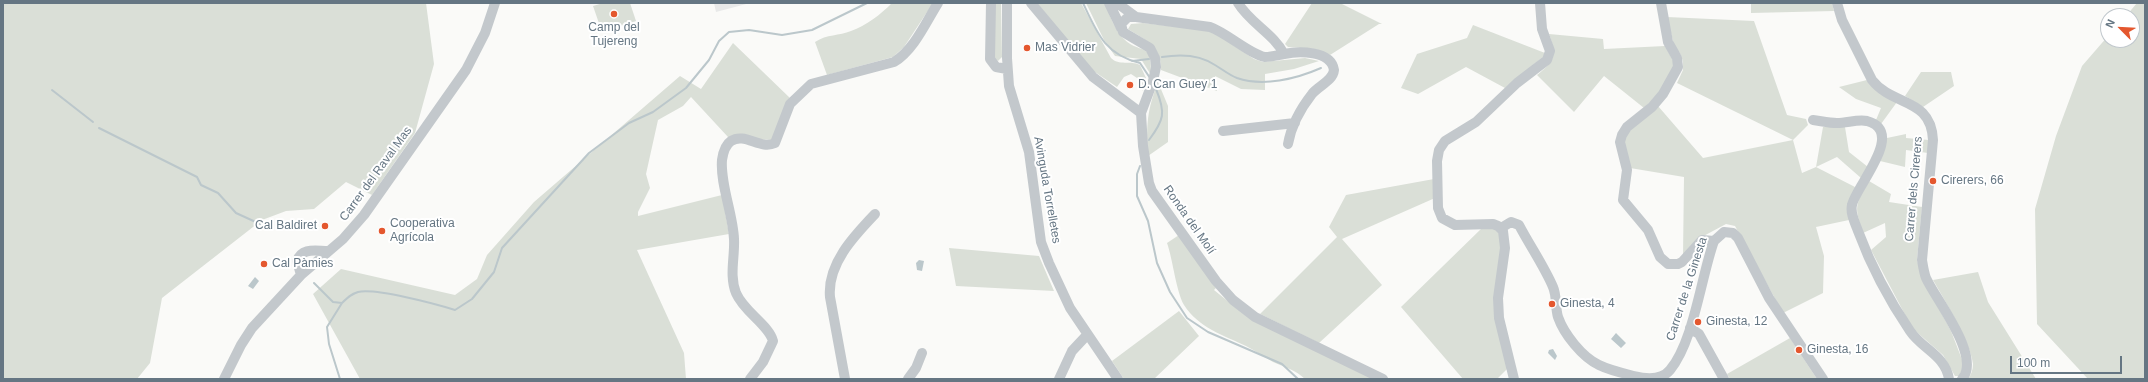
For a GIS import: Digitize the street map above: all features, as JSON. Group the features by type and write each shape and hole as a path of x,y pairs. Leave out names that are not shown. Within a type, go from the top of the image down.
{"street":[{"name":"Carrer del Raval Mas","path":"224,379 239,349 252,328 301,276 349,233 364,215 458,83 485,33 495,3"},
{"path":"750,379 763,362 773,341 771,335 741,304 733,284 734,239 722,168 724,151 730,142 739,138 766,146 775,143 790,104 811,84 894,62 900,58 908,49 938,3"},
{"path":"991,3 990,59 996,67 1007,69"},
{"path":"1031,3 1093,77 1141,112"},
{"path":"1109,3 1121,28"},
{"path":"1117,3 1136,17"},
{"path":"1238,3 1256,24 1280,46 1284,54"},
{"path":"1514,379 1499,318 1498,298 1505,248 1504,234 1501,228 1492,224 1455,225 1442,218 1438,208 1438,156 1442,145 1450,136 1476,122 1517,83 1547,60 1550,51 1542,28 1540,3"},
{"path":"1662,3 1668,42 1677,58 1678,66 1663,94 1652,107 1627,127 1622,135 1620,142 1621,150 1627,170 1623,200 1648,230 1660,257 1668,264 1678,264 1682,262 1702,240 1714,241"},
{"name":"Carrer dels Cirerers","path":"1837,3 1842,20 1874,83 1923,112 1930,122 1933,140 1922,260 1927,279 1945,309 1964,350 1968,370 1962,379"},
{"name":"Avinguda Torrelletes","path":"1007,8 1007,69 1011,96 1029,152 1041,242 1060,288 1087,335 1118,379"},
{"path":"1121,28 1121,24 1125,18 1136,17 1210,27 1221,31 1260,56 1271,57 1284,54 1302,53 1316,54 1326,59 1334,67 1333,75 1310,96 1295,123 1290,134 1288,144"},
{"name":"Ronda del Molí","path":"1121,28 1130,36 1150,48 1155,58 1156,67 1153,81 1141,112 1143,146 1152,191 1224,290 1255,317 1383,379"},
{"path":"1813,120 1837,123 1867,121 1875,125 1881,133 1881,147 1878,156 1853,200 1852,216 1874,268 1906,325 1913,335 1942,362 1949,379"},
{"path":"1223,131 1295,123"},
{"path":"845,379 830,297 830,283 844,251 858,231 875,214"},
{"name":"Carrer de la Ginesta","path":"1501,228 1511,222 1519,226 1552,285 1558,316 1564,328 1586,356 1598,365 1642,378 1661,377 1669,371 1679,358 1690,328 1714,241 1724,232 1730,232 1736,235 1769,298 1823,379"},
{"path":"301,276 297,261 302,254 308,250 328,252"},
{"path":"1690,328 1699,334 1724,379"},
{"path":"1059,379 1072,351 1087,335"},
{"path":"908,379 916,368 922,353"}],"shaded area":[{"path":"3,3 426,3 434,64 415,133 372,195 346,182 314,209 286,211 262,220 162,298 150,363 137,379 3,379"},
{"name":"Camp del Tujereng","path":"603,3 630,3 636,21 602,32 593,6"},
{"path":"714,3 750,3 716,12"},
{"path":"892,3 933,3 904,47 893,57 827,75 815,42 820,39 857,29 868,23"},
{"path":"994,3 1001,3 1002,57 998,61 995,59"},
{"path":"1037,3 1081,3 1111,58 1118,62 1140,65 1146,78 1143,91 1137,78 1131,74 1124,77 1117,87 1092,70"},
{"path":"1086,3 1105,3 1115,26 1123,38 1129,43 1147,52 1151,64 1151,75 1141,59 1115,56 1104,40"},
{"path":"1312,3 1340,3 1382,24 1379,24 1330,55 1315,49 1288,47 1285,44"},
{"path":"1751,3 1832,3 1834,11 1751,13"},
{"path":"2137,3 2145,3 2145,379 2088,379 2037,324 2035,209 2056,136 2082,66 2100,45 2100,48 2140,48 2140,8 2133,8"},
{"path":"1667,17 1754,21 1787,115 1806,119 1808,125 1793,140 1677,83 1683,70 1683,62 1681,55 1674,45"},
{"path":"1143,23 1212,31 1254,59 1263,62 1305,58 1319,61 1294,69 1265,74 1265,90 1241,89 1215,76 1217,91 1161,70 1159,55 1155,49 1146,40 1128,29 1131,24"},
{"path":"1473,25 1545,53 1544,56 1505,88 1466,67 1418,94 1401,88 1417,54 1467,38"},
{"path":"1549,34 1603,39 1604,49 1665,46 1675,64 1657,96 1644,108 1604,76 1574,112 1537,75 1548,66 1553,57 1552,41"},
{"path":"733,43 790,98 772,140 728,137 691,97 683,106 658,120 646,174 650,188 638,212 638,216 722,195 729,234 637,250 684,353 686,379 360,379 313,294 341,269 455,295 477,279 487,255 534,202 680,76 701,89"},
{"path":"1921,72 1951,72 1954,86 1923,107 1905,96"},
{"path":"1867,80 1897,102 1881,124 1876,120 1881,108 1856,99 1839,87"},
{"path":"1158,82 1168,106 1168,142 1148,156 1147,136 1149,110"},
{"path":"1658,106 1703,158 1793,140 1802,173 1816,167 1855,187 1849,220 1816,227 1824,256 1823,293 1783,313 1735,226 1726,224 1698,239 1683,256 1684,177 1630,168 1625,153 1624,143 1625,138 1632,128"},
{"path":"1823,127 1845,127 1849,152 1868,167 1861,178 1837,157 1816,167"},
{"path":"1906,134 1906,138 1929,140 1928,153 1906,150 1905,167 1880,161 1887,138"},
{"path":"1434,179 1435,198 1342,239 1382,285 1319,343 1260,314 1337,237 1329,227 1346,195"},
{"path":"1869,181 1891,194 1889,202 1922,207 1917,260 1922,277 1951,331 1963,362 1964,365 1959,376 1955,376 1943,355 1912,328 1871,250 1886,237 1885,223 1863,233 1858,217 1857,206"},
{"path":"1482,228 1490,228 1497,231 1502,244 1501,261 1495,296 1495,311 1509,367 1497,379 1463,379 1401,307"},
{"path":"1179,235 1216,288 1214,290 1245,315 1376,379 1305,379 1294,371 1273,362 1250,348 1212,330 1197,320 1190,313 1181,299 1167,243"},
{"path":"949,248 1039,256 1054,291 956,286"},
{"path":"919,260 924,261 922,271 917,270 916,263"},
{"path":"1978,272 1988,302 2036,379 1968,379 1973,368 1971,355 1956,321 1933,280"},
{"path":"255,277 259,281 253,289 248,286"},
{"path":"1179,311 1199,336 1154,379 1124,379 1112,361"},
{"path":"1616,333 1626,343 1621,348 1611,339"},
{"path":"1790,338 1817,379 1730,379 1727,374"},
{"path":"1553,349 1557,356 1555,360 1548,353 1549,350"}],"waterway":[{"path":"314,283 333,302 342,303 353,294 367,291 406,297 455,310 472,299 494,272 502,248 589,153 629,123 653,112 686,88 709,60 719,41 729,32 749,30 782,35 812,30 867,3"},
{"path":"1083,3 1098,33 1110,48 1118,54 1140,63 1150,78"},
{"path":"1162,57 1176,55 1196,57 1209,61 1228,74 1237,78 1258,82 1268,82 1290,78 1321,68"},
{"path":"1132,61 1149,59"},
{"path":"1149,140 1158,127 1162,116 1161,104 1156,89"},
{"path":"52,90 93,122"},
{"path":"99,128 197,177 201,185 218,193 236,213 271,229"},
{"path":"1140,166 1137,174 1137,196 1148,221 1157,263 1170,292 1187,318 1208,332 1282,364 1298,379"},
{"path":"340,379 329,344 327,327 342,303"}],"place":[{"name":"Camp del Tujereng","path":"614,14"},
{"name":"Mas Vidrier","path":"1027,48"},
{"name":"D. Can Guey 1","path":"1130,85"},
{"name":"Cirerers, 66","path":"1933,181"},
{"name":"Cal Baldiret","path":"325,226"},
{"name":"Cooperativa Agrícola","path":"382,231"},
{"name":"Cal Pàmies","path":"264,264"},
{"name":"Ginesta, 4","path":"1552,304"},
{"name":"Ginesta, 12","path":"1698,322"},
{"name":"Ginesta, 16","path":"1799,350"}]}
